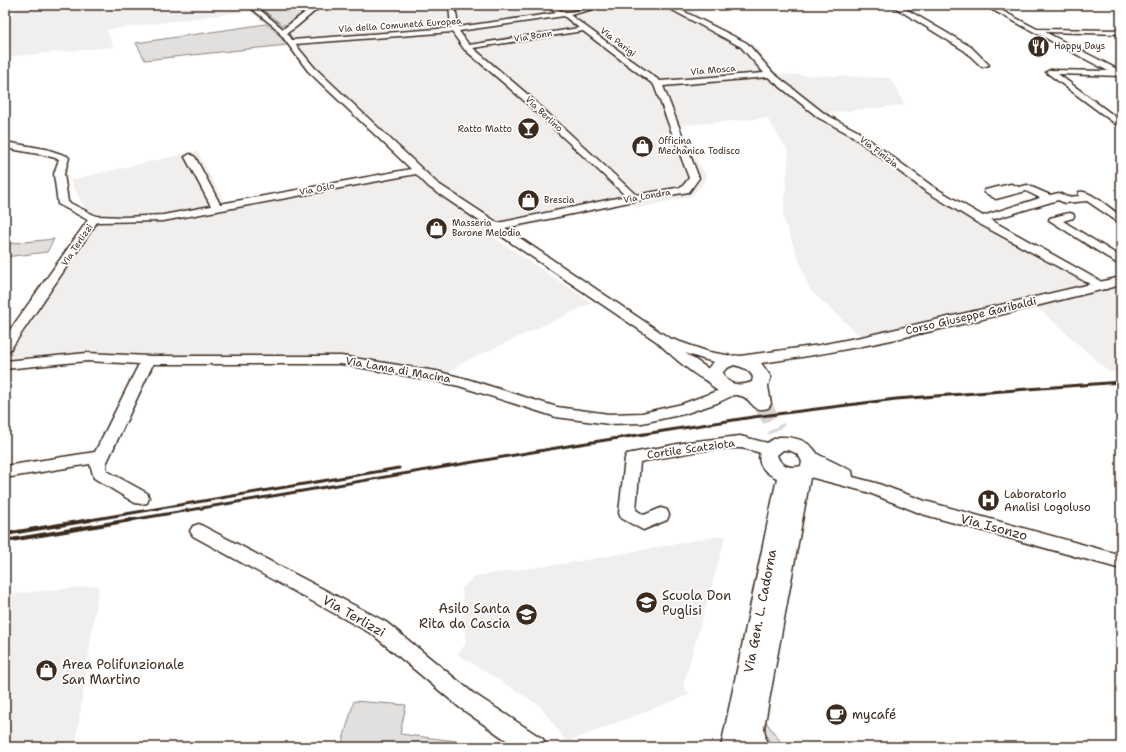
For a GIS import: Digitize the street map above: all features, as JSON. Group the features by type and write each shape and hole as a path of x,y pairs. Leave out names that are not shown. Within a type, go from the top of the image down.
{"main road":[{"name":"Corso Giuseppe Garibaldi","path":"717,380 714,371 721,364 820,350 1121,281"},
{"name":"Corso Giuseppe Garibaldi","path":"750,386 777,365 820,350"},
{"path":"717,380 726,388 750,386 760,372 752,365 736,361"},
{"path":"780,446 803,449 802,469 774,468 770,463 768,453 780,446"},
{"name":"Via Gen. L. Cadorna","path":"734,747 802,469"},
{"name":"Via Gen. L. Cadorna","path":"754,747 750,728 802,469"}],"street":[{"path":"250,5 282,33 311,69 433,185 661,338 683,358 717,380"},
{"path":"282,33 294,26 319,5"},
{"path":"452,5 455,31"},
{"name":"Via Parigi","path":"547,5 566,15 586,29 658,84"},
{"name":"Via della Comunetá Europea","path":"290,42 455,31 566,15 606,5"},
{"name":"Via Finizia","path":"666,5 744,45 770,75 822,116 854,133 928,188 980,220 1103,286"},
{"path":"894,5 968,49 984,65"},
{"path":"986,5 1120,74"},
{"path":"467,47 586,29"},
{"path":"1035,30 1121,32"},
{"name":"Via Berlino","path":"455,31 467,47 524,96 634,198"},
{"name":"Via Bonn","path":"476,54 593,35"},
{"path":"1120,74 1050,72 1121,125"},
{"name":"Via Mosca","path":"658,84 770,75"},
{"name":"Via Londra","path":"496,227 634,198 685,190 694,178 658,84"},
{"name":"Via Terlizzi","path":"5,145 46,152 64,158 59,174 63,204 94,220 5,347"},
{"path":"190,157 217,208"},
{"name":"Via Oslo","path":"94,220 163,218 418,171"},
{"path":"1017,190 1027,188 1050,199"},
{"path":"1080,191 1121,221"},
{"path":"980,220 1059,196 1065,200 1090,198"},
{"path":"1069,216 1054,220 1121,262"},
{"path":"661,338 706,356 736,361"},
{"name":"Via Lama di Macina","path":"5,365 87,357 148,360 237,359 354,361 462,382 556,412 609,419 642,418 684,409 750,386"},
{"path":"141,498 100,474 98,464 100,457 148,360"},
{"name":"Cortile Scatziota","path":"661,515 643,523 627,513 633,458 688,448 740,442 780,446"},
{"path":"5,472 100,457"},
{"name":"Via Isonzo","path":"802,469 870,487 922,507 1121,562"},
{"name":"Via Terlizzi","path":"200,530 379,628 466,700 534,747"}],"shaded area":[{"path":"20,5 677,5 684,7 756,47 777,74 890,78 905,105 828,113 889,154 927,186 954,203 1115,288 1121,287 1121,371 1109,372 1027,298 860,336 810,290 783,218 789,152 767,118 674,126 706,175 702,185 692,196 639,208 628,203 490,235 592,303 462,363 449,373 428,372 347,357 146,357 91,353 5,363 5,354 94,225 70,180 197,151 226,205 410,170 321,87 276,32 249,11 106,30 114,47 5,57 5,26"},
{"path":"257,5 313,6 295,21 287,25 282,25"},
{"path":"266,24 276,32 287,45 145,60 136,43"},
{"path":"54,239 47,252 5,257 5,244"},
{"name":"Scuola Don Puglisi","path":"726,535 683,686 690,694 567,742 539,705 457,654 466,644 462,588 475,576 575,562"},
{"name":"Area Polifunzionale San Martino","path":"99,585 75,747 5,747 5,595"},
{"path":"354,701 406,705 400,734 504,747 341,747"},
{"path":"766,722 785,747 774,747 767,738 762,725"}],"tunnel":[{"path":"762,404 777,430"}],"railway":[{"path":"125,521 574,445 753,417 896,399 1121,382"},
{"path":"87,520 399,468"},
{"path":"5,534 87,520"},
{"path":"125,521 131,520"},
{"path":"5,541 125,521"}],"place":[{"name":"Happy Days","path":"1038,46"},
{"name":"Ratto Matto","path":"528,129"},
{"name":"Officina Mechanica Todisco","path":"642,146"},
{"name":"Brescia","path":"529,200"},
{"name":"Masseria Barone Melodia","path":"437,228"},
{"name":"Laboratorio Analisi Logoluso","path":"988,500"},
{"name":"Scuola Don Puglisi","path":"646,602"},
{"name":"Asilo Santa Rita da Cascia","path":"526,615"},
{"name":"Area Polifunzionale San Martino","path":"46,671"},
{"name":"mycafé","path":"837,714"}]}
